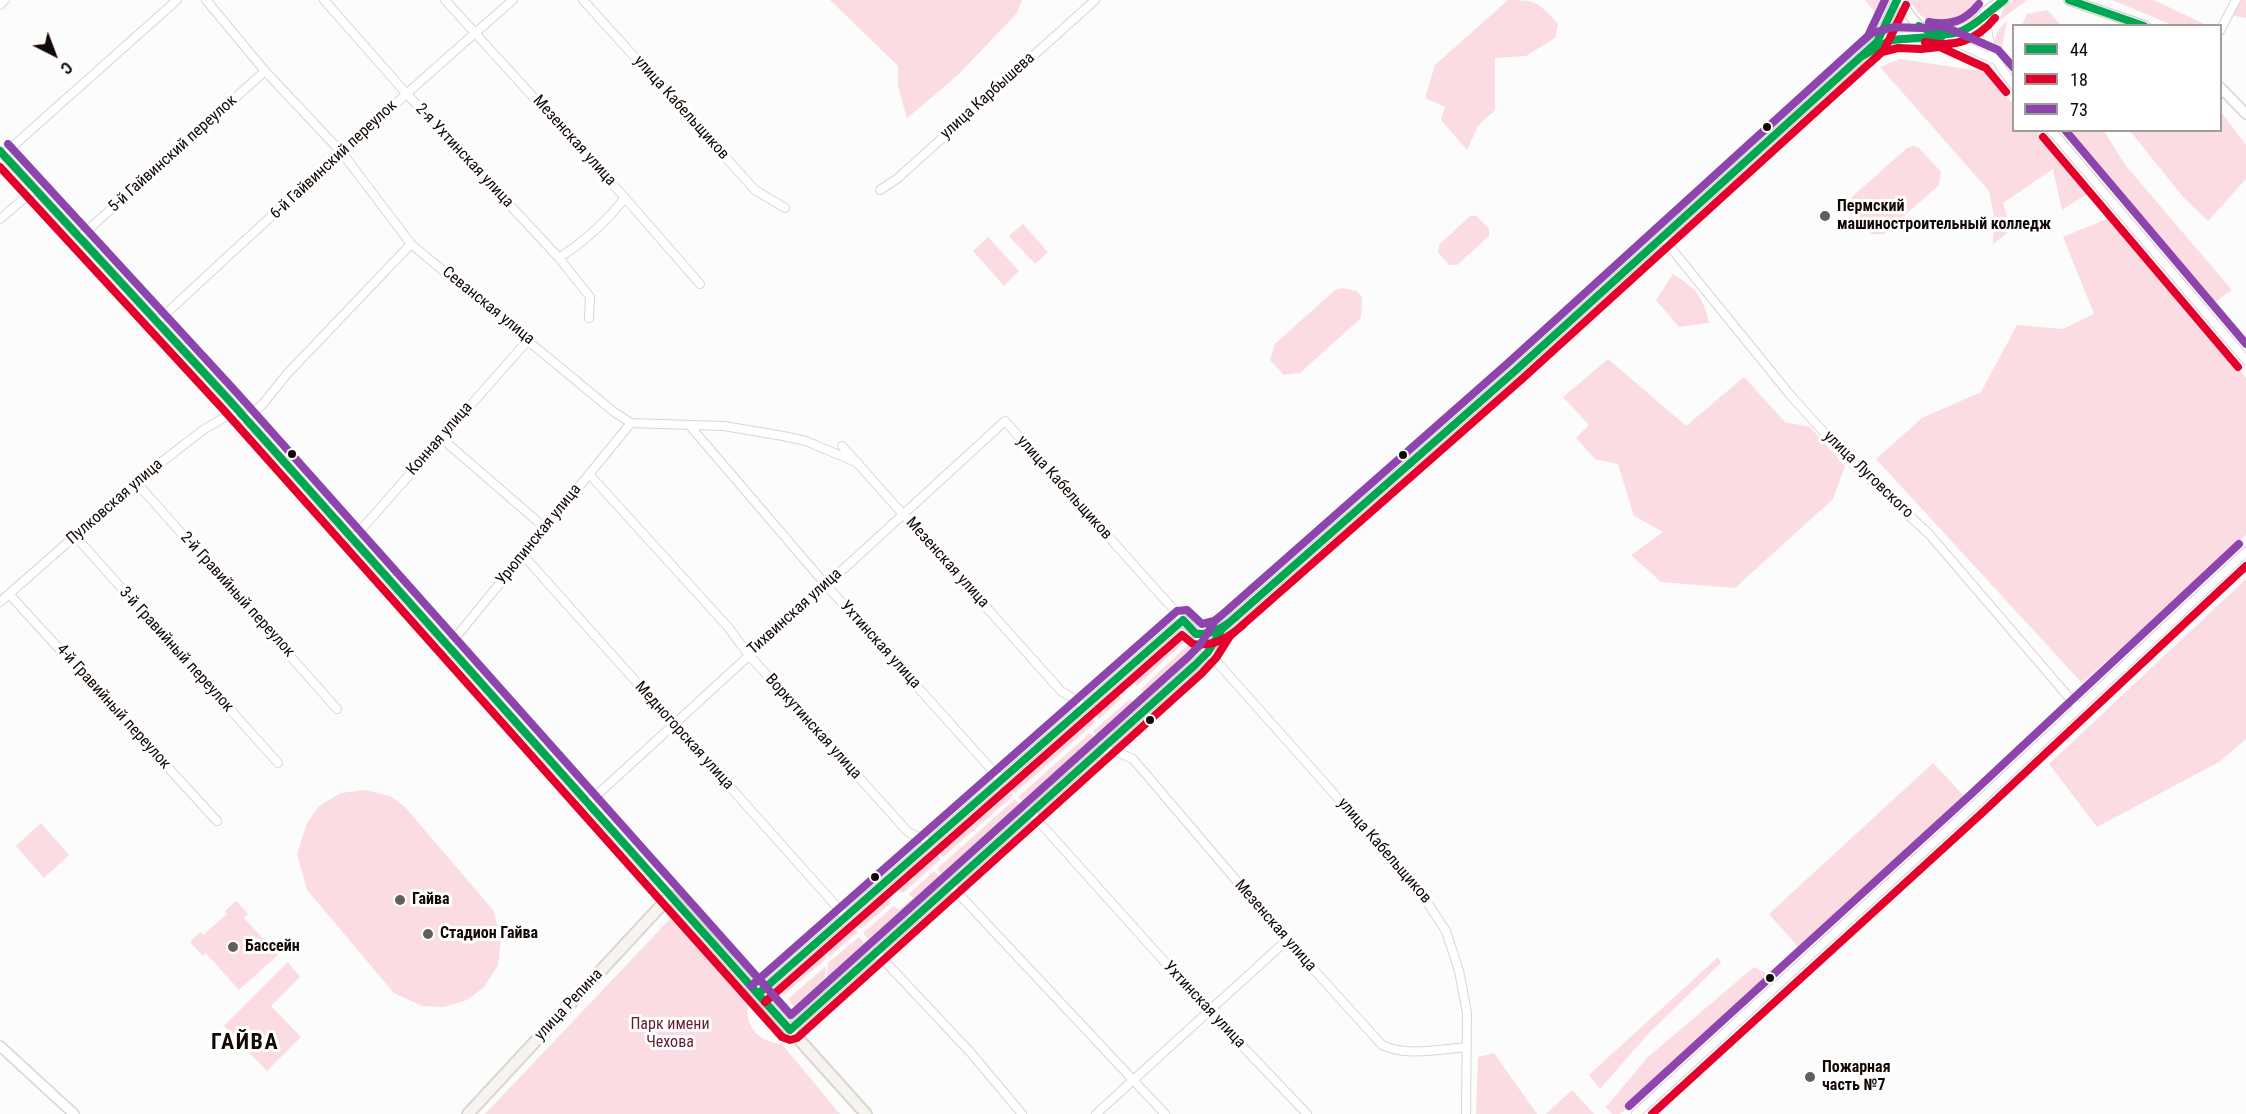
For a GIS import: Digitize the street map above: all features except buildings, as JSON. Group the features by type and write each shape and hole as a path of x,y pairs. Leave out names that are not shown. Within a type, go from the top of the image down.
{"main road":[{"path":"670,896 866,1114"},
{"name":"улица Репина","path":"468,1114 670,896"}],"street":[{"path":"0,5 6,0"},
{"path":"177,0 2,153 237,410 670,896"},
{"name":"Севанская улица","path":"206,0 265,71 343,154 411,244 631,423"},
{"name":"2-я Ухтинская улица","path":"324,0 405,92 559,258 590,297 589,318"},
{"name":"Мезенская улица","path":"445,0 700,284"},
{"name":"6-й Гайвинский переулок","path":"157,322 343,154 405,92 513,0"},
{"name":"улица Кабельщиков","path":"583,0 754,190 785,208"},
{"name":"улица Карбышева","path":"880,190 898,178 1095,0"},
{"path":"790,1030 1208,652 1222,630 1877,42 1897,0"},
{"path":"1902,0 1906,12 1915,24 1927,32 1942,36 1994,59"},
{"path":"1989,0 1986,30 1994,59 2012,84"},
{"path":"1877,42 1897,37 1921,39 1957,34 1971,28 1987,11 2004,0"},
{"path":"2069,0 2139,24"},
{"path":"2222,27 2236,0"},
{"name":"5-й Гайвинский переулок","path":"80,237 265,71"},
{"path":"2222,89 2246,114"},
{"path":"2053,132 2246,360"},
{"path":"0,219 35,189"},
{"path":"559,258 583,242 608,219 625,198"},
{"name":"улица Луговского","path":"1662,237 1791,396 1847,458 1929,534 2078,708"},
{"path":"244,419 262,405 287,374 411,244"},
{"name":"Конная улица","path":"352,540 529,339"},
{"name":"Пулковская улица","path":"0,602 136,482 203,430 237,410"},
{"name":"улица Кабельщиков","path":"1005,422 1196,634 1208,652 1388,853 1434,909 1446,931 1459,971 1467,1013 1466,1114"},
{"name":"Тихвинская улица","path":"587,804 748,654 1005,422"},
{"path":"631,423 724,426 783,436 806,441 858,463"},
{"name":"Урюпинская улица","path":"447,648 631,423"},
{"name":"Ухтинская улица","path":"690,426 826,585 1000,780"},
{"path":"440,438 544,527"},
{"name":"Мезенская улица","path":"842,447 1061,691 1079,702"},
{"name":"Воркутинская улица","path":"589,474 728,627 748,654 908,832 924,838"},
{"name":"2-й Гравийный переулок","path":"136,482 338,709"},
{"name":"3-й Гравийный переулок","path":"75,536 278,763"},
{"path":"1636,1114 2246,552"},
{"name":"Медногорская улица","path":"523,555 846,917"},
{"name":"4-й Гравийный переулок","path":"9,594 217,821"},
{"path":"758,994 1183,620"},
{"path":"1196,634 1208,634 1222,630"},
{"name":"Мезенская улица","path":"1108,751 1133,759 1287,940 1382,1045 1392,1050 1404,1051 1467,1047"},
{"name":"Ухтинская улица","path":"1031,813 1208,1010 1306,1114"},
{"path":"955,890 1165,1114"},
{"path":"1096,1114 1287,940"},
{"path":"877,953 971,1053 1022,1114"},
{"path":"0,1046 74,1114"}],"green space":[{"path":"830,0 1022,0 1017,13 958,75 907,118 898,87 898,66"},
{"path":"1508,0 1532,2 1546,11 1558,24 1555,38 1526,56 1495,58 1495,110 1478,126 1467,150 1441,120 1445,107 1425,98 1435,65"},
{"path":"1865,0 1889,0 1879,17"},
{"path":"1910,0 1982,0 1977,13 1969,22 1948,27 1926,20"},
{"path":"2013,0 2027,0 1999,21 2004,8"},
{"path":"2112,0 2154,0 2204,24 2170,24"},
{"path":"2239,0 2246,0 2246,18 2230,15"},
{"path":"2047,10 2060,24 2022,24 2027,14"},
{"path":"2007,21 1999,54 1995,40 2000,28"},
{"path":"1900,59 1986,72 2012,103 2012,132 2038,132 2090,192 2062,210 2053,169 2003,203 2011,230 1993,244 1994,216 1989,191 1880,67"},
{"path":"2222,113 2246,145 2246,179 2208,221 2184,198 2131,132 2222,132"},
{"path":"2066,132 2105,132 2126,166 2232,290 2212,304"},
{"path":"1913,146 1919,148 1941,172 1939,185 1884,234 1872,234 1853,212 1850,202 1852,197 1907,148"},
{"path":"1470,216 1477,216 1489,229 1489,236 1457,265 1449,265 1438,252 1439,245"},
{"path":"2109,218 2246,378 2246,535 2082,683 1876,459 1922,418 1981,392 2017,325 2063,329 2094,314 2063,237"},
{"path":"1023,224 1048,252 1035,264 1009,236"},
{"path":"988,237 1019,271 1004,286 973,251"},
{"path":"1673,274 1697,294 1704,306 1709,323 1679,327 1656,300"},
{"path":"1342,288 1357,291 1362,297 1361,318 1300,373 1284,375 1270,360 1275,344 1335,290"},
{"path":"1608,359 1686,426 1744,377 1785,422 1810,427 1845,466 1833,499 1735,588 1661,582 1631,555 1663,532 1634,516 1618,464 1595,459 1576,438 1589,425 1563,397"},
{"path":"2246,579 2246,739 2219,762 2097,827 2049,764"},
{"path":"1176,635 1190,637 1137,686 1132,682 1118,695 1122,698 1099,719 1091,709"},
{"path":"1193,640 1198,649 1192,661 1101,742 1093,731 1130,699 1134,703 1144,693 1141,689"},
{"path":"1087,713 1096,722 1015,793 1007,784"},
{"path":"1090,733 1099,744 1029,809 1018,797"},
{"path":"1933,763 1966,798 1799,948 1769,914"},
{"path":"1004,786 1013,796 943,857 935,848"},
{"name":"Гайва","path":"365,790 390,796 405,807 493,910 501,938 498,965 484,987 467,1000 444,1007 422,1006 394,993 307,890 297,854 307,823 319,806 341,793"},
{"path":"1015,799 1026,811 970,854 948,881 937,869"},
{"path":"41,823 69,855 44,878 16,846"},
{"path":"932,850 941,859 903,893 899,889 887,899 891,903 861,929 853,920"},
{"path":"934,871 945,883 875,947 863,933 894,906 899,910 913,898 909,894"},
{"name":"Бассейн","path":"236,901 248,914 244,918 278,955 239,990 206,953 203,956 190,942 200,932 203,935 227,914 225,911"},
{"name":"Парк имени Чехова","path":"671,918 748,1003 748,1019 755,1032 766,1040 782,1044 840,1114 485,1114"},
{"path":"850,923 858,932 828,958 832,938"},
{"path":"859,937 871,950 826,991 828,963"},
{"path":"830,941 826,959 784,995 777,987"},
{"path":"1718,957 1721,963 1649,1033 1600,1089 1589,1075"},
{"path":"288,962 300,977 271,1006 301,1037 267,1071 224,1026"},
{"path":"826,966 823,993 804,1011 797,1012 788,999"},
{"path":"1754,967 1771,976 1620,1114 1612,1114 1606,1107 1647,1058"},
{"path":"1494,1053 1537,1114 1476,1114 1478,1057"},
{"path":"1572,1090 1594,1114 1546,1114"}],"transit line":[{"name":"73","path":"8,144 237,393 791,1015 1188,657 1200,645 1215,621 1508,363 1868,36 1885,0"},
{"name":"44","path":"790,1030 1195,665 1208,652 1222,629 1515,371 1877,42 1897,0"},
{"name":"44","path":"1919,26 1933,32 1955,33 1974,24 2004,0"},
{"name":"44","path":"2069,0 2138,24"},
{"name":"73","path":"1929,22 1957,21 1968,15 1979,4"},
{"name":"18","path":"0,167 221,407 782,1037 790,1040 797,1038 1202,673 1216,658 1230,636 1522,379 1884,50 1906,5"},
{"name":"18","path":"1925,42 1946,44 1964,41 1980,32 1995,18"},
{"name":"73","path":"1856,47 1872,33 1894,27 1943,26 1998,50 2012,66"},
{"name":"44","path":"1862,56 1891,40 1942,36"},
{"name":"18","path":"1870,63 1882,52 1898,48 1940,47 1986,68 2006,92"},
{"name":"73","path":"2067,132 2246,344"},
{"name":"18","path":"2043,137 2238,367"},
{"name":"44","path":"0,151 229,400 790,1030"},
{"name":"73","path":"1629,1106 1968,797 2239,544"},
{"name":"18","path":"1652,1114 1982,813 2246,566"},
{"name":"73","path":"751,986 1177,611 1187,610 1202,624 1214,621 1229,609"},
{"name":"44","path":"1183,620 1196,634 1202,634 1218,630 1236,617"},
{"name":"44","path":"758,994 1183,620"},
{"name":"18","path":"765,1002 1182,635 1193,644 1214,643 1226,638 1243,625"}],"place":[{"name":"Пермский машиностроительный колледж","path":"1825,216"},
{"name":"Гайва","path":"400,900"},
{"name":"Стадион Гайва","path":"428,934"},
{"name":"Бассейн","path":"233,947"},
{"name":"Пожарная часть №7","path":"1810,1077"}],"district":[{"name":"ГАЙВА","path":"245,1043"}]}
